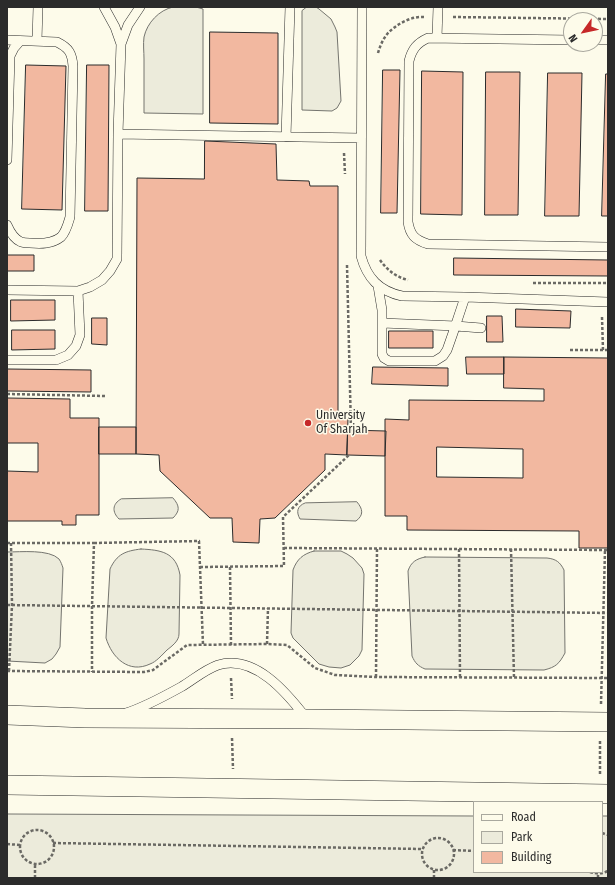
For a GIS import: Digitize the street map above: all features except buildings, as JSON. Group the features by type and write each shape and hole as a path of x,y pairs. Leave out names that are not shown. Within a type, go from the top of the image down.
{"street":[{"path":"7,715 112,718 604,722"},
{"path":"7,785 604,794"}],"lane":[{"path":"37,41 38,7"},
{"path":"104,7 115,26 121,44"},
{"path":"7,290 78,291 90,288 102,280 110,271 117,259 118,134 121,44 128,26 140,7"},
{"path":"286,137 290,7"},
{"path":"362,7 361,256 363,265 372,280 378,286 394,294 402,296 608,302"},
{"path":"437,38 438,7"},
{"path":"563,40 428,38 421,41 415,47 411,53 409,61 409,230 420,242 428,244 608,247"},
{"path":"7,40 57,42 70,51 73,58 70,217 67,227 61,236 52,242 41,244 7,242"},
{"path":"7,160 10,56 20,41"},
{"path":"118,134 361,138"},
{"path":"7,225 12,235 22,242"},
{"path":"378,286 382,310 382,354 384,358 389,361 435,361 440,358 445,353 456,326 465,297"},
{"path":"7,360 56,360 68,355 76,346 80,335 78,291"},
{"path":"382,323 481,328"},
{"path":"112,718 130,712 164,696 207,670 219,665 243,664 255,669 270,679 288,695 307,719"}],"path":[{"path":"377,54 381,43 388,33 397,26 419,16 608,19"},
{"path":"344,138 345,177"},
{"path":"378,258 387,269 396,275 410,280"},
{"path":"347,264 351,430"},
{"path":"532,282 608,283"},
{"path":"570,350 608,350"},
{"path":"7,394 105,396"},
{"path":"200,567 284,566 283,517 349,455"},
{"path":"203,645 199,541 9,543 12,605 8,671 144,672 153,670 187,645 203,645 267,644 287,645 315,668 335,675 460,678 608,678"},
{"path":"92,672 94,543"},
{"path":"284,548 606,550 602,678 604,722 604,794"},
{"path":"376,677 377,548"},
{"path":"459,549 460,678"},
{"path":"511,549 514,678"},
{"path":"7,605 608,612"},
{"path":"267,644 268,608"},
{"path":"33,830 46,832 51,837 53,843 51,856 41,863 35,863 25,859 20,850 22,838 33,830"},
{"path":"438,838 445,840 453,850 453,859 449,866 442,870 434,870 428,867 424,862 422,856 423,849 426,843 432,840 438,838"},
{"path":"53,843 423,849"},
{"path":"7,844 20,845"},
{"path":"453,850 473,851"},
{"path":"35,863 35,878"},
{"path":"434,870 434,878"},
{"path":"594,873 598,874 608,871"}],"green space":[{"path":"173,7 196,7 203,9 203,114 144,113 144,37 154,18 163,11"},
{"path":"307,7 316,7 331,19 337,32 341,101 337,108 332,111 302,110 302,11"},
{"path":"173,498 178,506 178,511 173,518 119,519 114,511 116,503 121,499"},
{"path":"357,502 362,512 356,521 300,519 298,514 299,508 305,503"},
{"path":"141,549 155,550 166,554 175,561 178,567 180,575 179,634 175,643 157,660 142,667 135,667 122,662 117,658 112,652 106,638 110,569 122,554"},
{"path":"314,551 341,551 353,558 362,568 364,574 362,650 359,656 350,665 341,668 319,664 293,638 291,633 293,570 296,563 301,558"},
{"path":"7,552 42,552 59,559 63,567 60,647 52,659 45,663 7,661"},
{"path":"425,557 547,558 557,561 564,570 565,653 561,660 552,668 544,670 425,669 419,665 412,656 408,571 414,561"},
{"path":"7,814 473,816 473,873 603,873 603,816 608,816 608,878 7,878"}],"place":[{"name":"University Of Sharjah","path":"308,423"}]}
